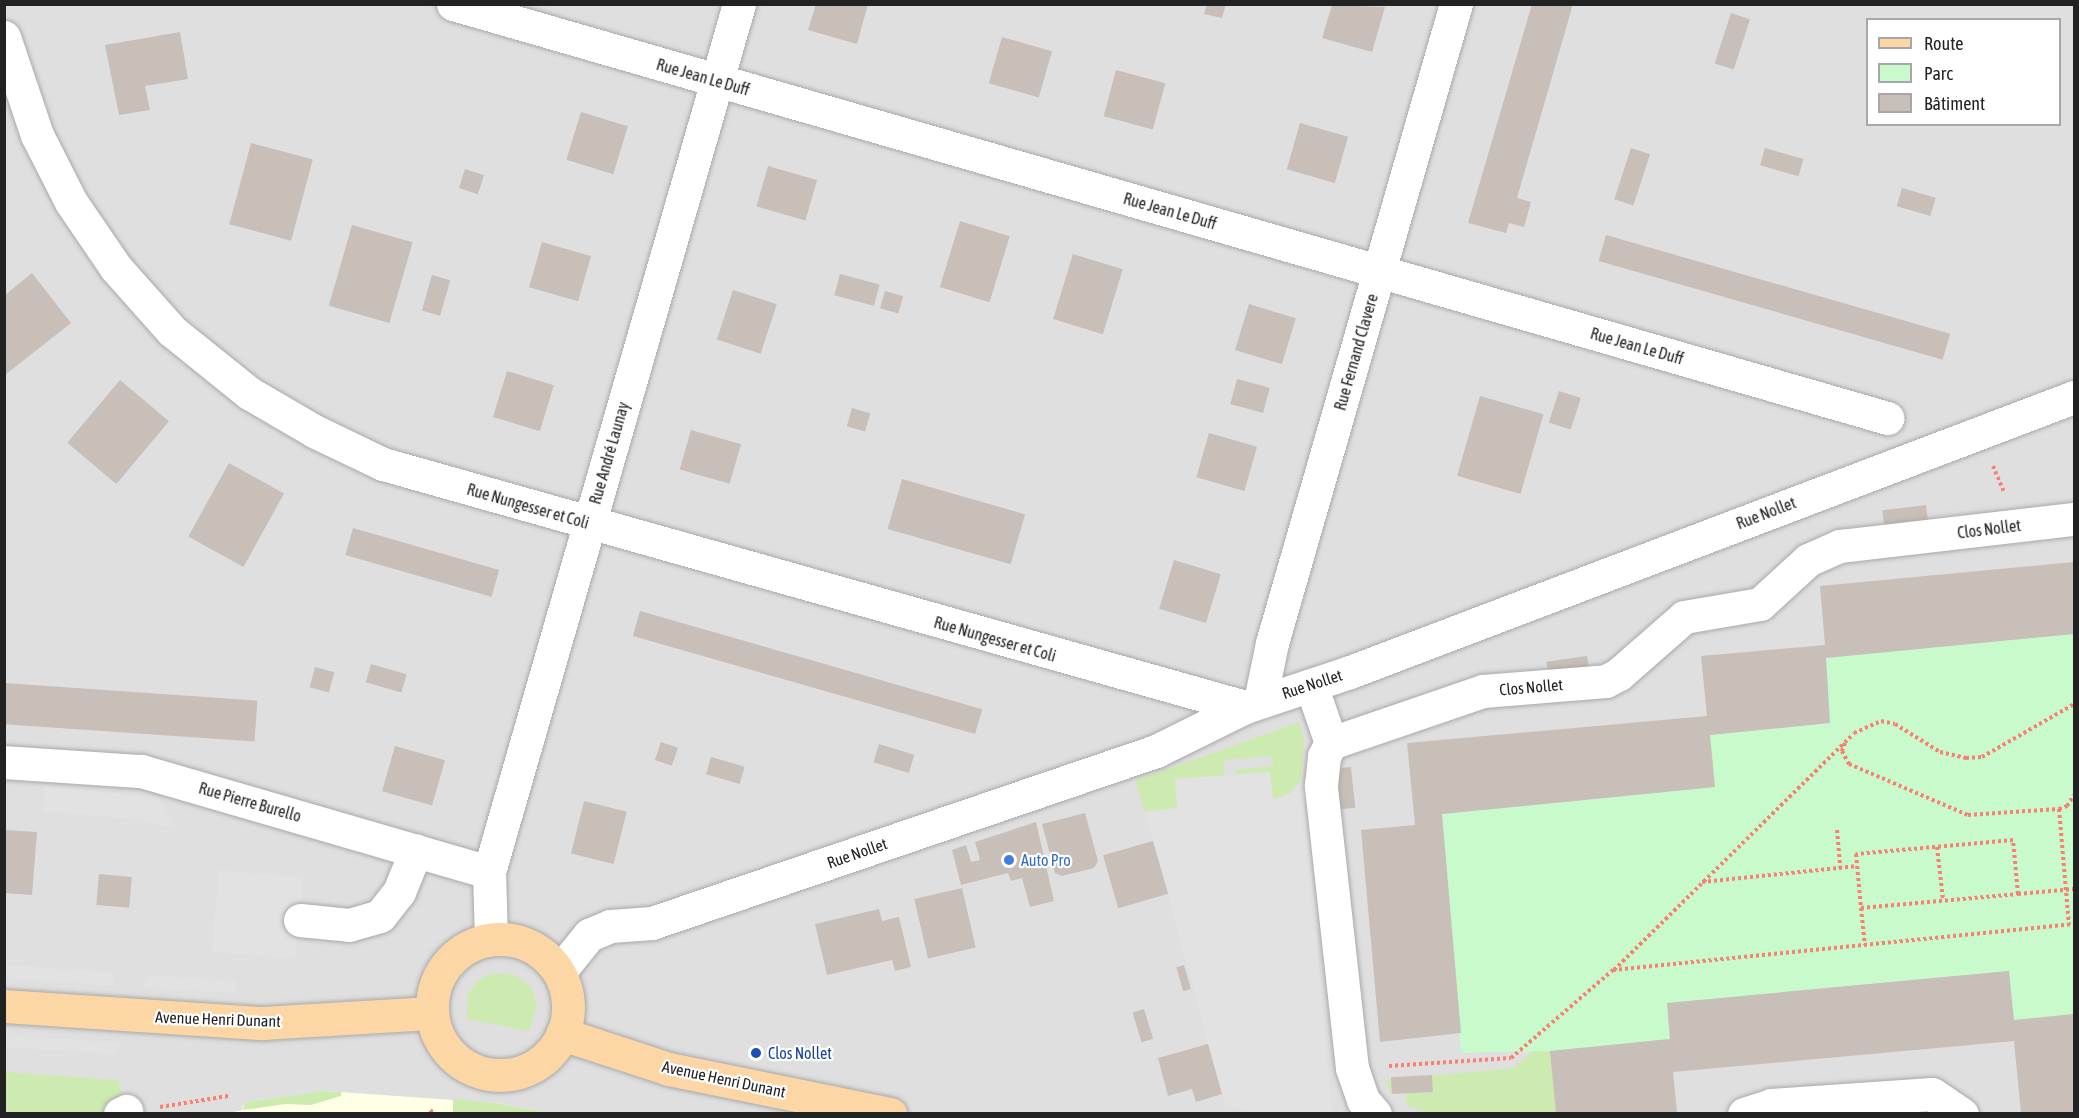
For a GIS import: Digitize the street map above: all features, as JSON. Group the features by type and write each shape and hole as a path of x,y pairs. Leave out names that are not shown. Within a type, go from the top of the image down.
{"main road":[{"path":"491,939 511,939 530,946 546,957 559,972 568,1009 562,1034 550,1053 532,1067 511,1074 489,1074 467,1067 449,1053 437,1034 431,1013 432,992 440,972 453,956 471,944 491,939"},
{"name":"Avenue Henri Dunant","path":"4,1006 262,1023 431,1013"},
{"name":"Avenue Henri Dunant","path":"562,1034 669,1069 890,1113"}],"street":[{"name":"Rue Jean Le Duff","path":"453,4 1887,418"},
{"name":"Rue André Launay","path":"491,939 489,872 739,4"},
{"name":"Rue Fernand Clavere","path":"1252,704 1272,643 1456,4"},
{"name":"Rue Nungesser et Coli","path":"4,37 37,135 70,202 116,267 172,331 249,393 314,431 382,464 588,524 1252,704"},
{"name":"Rue Nollet","path":"559,972 589,934 610,926 652,923 1156,752 1252,704 1311,686 2074,397"},
{"name":"Clos Nollet","path":"1331,743 1483,691 1606,681 1619,674 1684,617 1760,604 1808,560 1840,546 2074,519"},
{"path":"1311,686 1331,743 1324,756 1321,785 1326,810 1352,1068 1363,1100 1375,1113"},
{"name":"Rue Pierre Burello","path":"4,762 141,771 489,872"},
{"path":"300,920 349,925 380,916 399,892 416,850"},
{"path":"1744,1113 1771,1105 1919,1094 1943,1098 1962,1113"}],"path":[{"path":"1979,432 2006,497"},
{"path":"1352,1068 1511,1058 1613,970 1845,742 1881,721 1895,724 1952,756 1982,757 2074,704"},
{"path":"1845,742 1842,751 1849,764 1968,815 2059,809 2067,806 2074,795"},
{"path":"1613,970 2072,925 2066,890 2059,809"},
{"path":"1837,830 1840,868"},
{"path":"1865,945 1856,854 2013,840 2018,894"},
{"path":"1937,847 1942,901"},
{"path":"1701,882 1857,866"},
{"path":"1861,908 2074,889"},
{"path":"123,1112 228,1096"},
{"path":"430,1110 434,1113"}],"shaded area":[{"path":"5,5 2074,5 2074,1113 5,1114"},
{"path":"1270,772 1273,800 1291,793 1301,781 1316,825 1324,903 1315,922 1332,1113 1256,1113 1225,1105 1145,812 1177,808 1175,779"},
{"path":"44,786 160,798 175,828 133,819 43,811"},
{"path":"219,870 303,877 296,959 212,952"},
{"path":"5,965 114,973 113,986 4,978"},
{"path":"149,975 235,981 237,993 142,988"},
{"path":"4,1035 123,1043 116,1054 5,1047"},
{"path":"326,1091 495,1103 553,1113 224,1114 242,1110 245,1102"}],"green space":[{"path":"2074,634 2074,1014 2014,1020 2008,971 1667,1003 1670,1039 1550,1051 1461,1053 1442,814 1715,787 1710,735 1830,723 1826,658"},
{"path":"1299,722 1304,739 1301,781 1291,793 1272,800 1269,772 1235,775 1235,770 1273,766 1272,756 1224,760 1224,776 1176,779 1177,808 1145,812 1135,781"},
{"path":"493,973 515,975 531,987 537,1006 529,1031 467,1019 468,994 479,980"},
{"path":"1670,1039 1550,1051 1556,1113 1428,1113 1407,1106 1406,1093 1392,1094 1384,1080 1514,1068 1545,1040"},
{"path":"4,1072 118,1080 126,1108 102,1114 5,1113"},
{"path":"323,1091 341,1092 341,1096 311,1105 286,1104 243,1110 245,1102"},
{"path":"453,1099 495,1103 553,1113 453,1113"}],"building":[{"path":"816,4 868,4 857,44 808,30"},
{"path":"1207,4 1226,4 1222,18 1204,14"},
{"path":"1532,4 1573,4 1517,198 1531,202 1524,227 1509,223 1506,233 1468,223"},
{"path":"1332,5 1385,7 1372,52 1322,38"},
{"path":"1731,13 1750,19 1734,70 1715,63"},
{"path":"180,32 188,79 145,86 150,110 119,115 105,45"},
{"path":"1002,37 1052,51 1039,97 989,83"},
{"path":"1116,70 1165,83 1153,130 1104,116"},
{"path":"581,112 628,126 613,174 566,160"},
{"path":"1300,123 1348,137 1335,183 1287,169"},
{"path":"251,143 313,160 291,241 229,224"},
{"path":"1631,148 1650,154 1633,206 1614,199"},
{"path":"1765,148 1803,159 1798,176 1760,165"},
{"path":"768,166 817,180 805,220 756,206"},
{"path":"465,169 484,175 478,194 459,188"},
{"path":"1902,188 1936,198 1930,216 1897,206"},
{"path":"960,221 1010,236 990,302 940,287"},
{"path":"352,225 413,242 389,323 329,306"},
{"path":"1606,235 1950,334 1943,360 1599,261"},
{"path":"542,242 591,256 578,301 529,287"},
{"path":"1073,254 1123,269 1103,334 1053,319"},
{"path":"32,273 71,323 5,375 5,295"},
{"path":"840,274 880,285 874,306 834,295"},
{"path":"432,275 450,280 440,316 422,311"},
{"path":"733,290 777,304 761,354 717,339"},
{"path":"885,291 903,296 898,314 880,308"},
{"path":"1249,304 1296,318 1282,364 1235,350"},
{"path":"507,371 554,385 540,431 493,417"},
{"path":"1237,379 1270,388 1263,413 1230,404"},
{"path":"120,380 169,421 116,484 67,443"},
{"path":"1559,391 1581,398 1571,429 1549,422"},
{"path":"1480,396 1543,414 1521,494 1457,476"},
{"path":"852,408 870,413 865,432 847,426"},
{"path":"691,430 741,444 730,484 680,469"},
{"path":"1209,433 1257,447 1244,491 1196,477"},
{"path":"229,463 284,494 243,567 188,536"},
{"path":"902,479 1025,514 1011,564 888,529"},
{"path":"1926,505 1928,522 1884,527 1882,510"},
{"path":"353,528 499,570 491,597 345,555"},
{"path":"1174,560 1221,574 1206,623 1159,609"},
{"path":"2074,562 2074,634 1826,658 1830,723 1710,735 1715,787 1442,814 1461,1033 1380,1042 1361,830 1415,825 1407,743 1707,716 1701,656 1825,645 1820,586"},
{"path":"640,611 982,709 975,734 633,636"},
{"path":"1587,656 1589,671 1548,677 1546,662"},
{"path":"371,664 407,674 401,692 366,682"},
{"path":"315,667 334,672 329,692 310,687"},
{"path":"4,683 257,701 255,742 4,724"},
{"path":"661,742 678,748 672,766 655,760"},
{"path":"879,744 914,755 909,773 873,762"},
{"path":"395,746 445,760 432,806 382,791"},
{"path":"711,757 745,767 740,784 706,774"},
{"path":"1351,767 1355,808 1340,809 1336,769"},
{"path":"584,801 627,812 614,864 571,853"},
{"path":"1085,813 1098,861 1094,868 1062,876 1055,873 1042,824"},
{"path":"1036,822 1054,901 1030,907 1022,878 1011,881 1008,873 961,885 952,850 966,845 971,862 980,860 975,842"},
{"path":"4,830 37,832 32,895 4,893"},
{"path":"1153,841 1168,894 1118,908 1103,855"},
{"path":"99,874 132,877 129,908 96,905"},
{"path":"962,888 976,947 928,958 914,899"},
{"path":"879,909 882,921 899,917 911,967 895,971 892,960 827,975 815,924"},
{"path":"1184,965 1191,989 1183,991 1176,967"},
{"path":"2009,971 2014,1020 2074,1014 2074,1113 2021,1113 2014,1041 1673,1072 1677,1112 1556,1113 1550,1051 1670,1039 1667,1003"},
{"path":"1144,1009 1153,1039 1142,1042 1133,1013"},
{"path":"1208,1044 1222,1094 1196,1102 1192,1089 1168,1096 1158,1058"},
{"path":"1432,1075 1433,1092 1392,1094 1391,1077"}],"place":[{"name":"Auto Pro","path":"1009,860"},
{"name":"Clos Nollet","path":"756,1053"}]}
